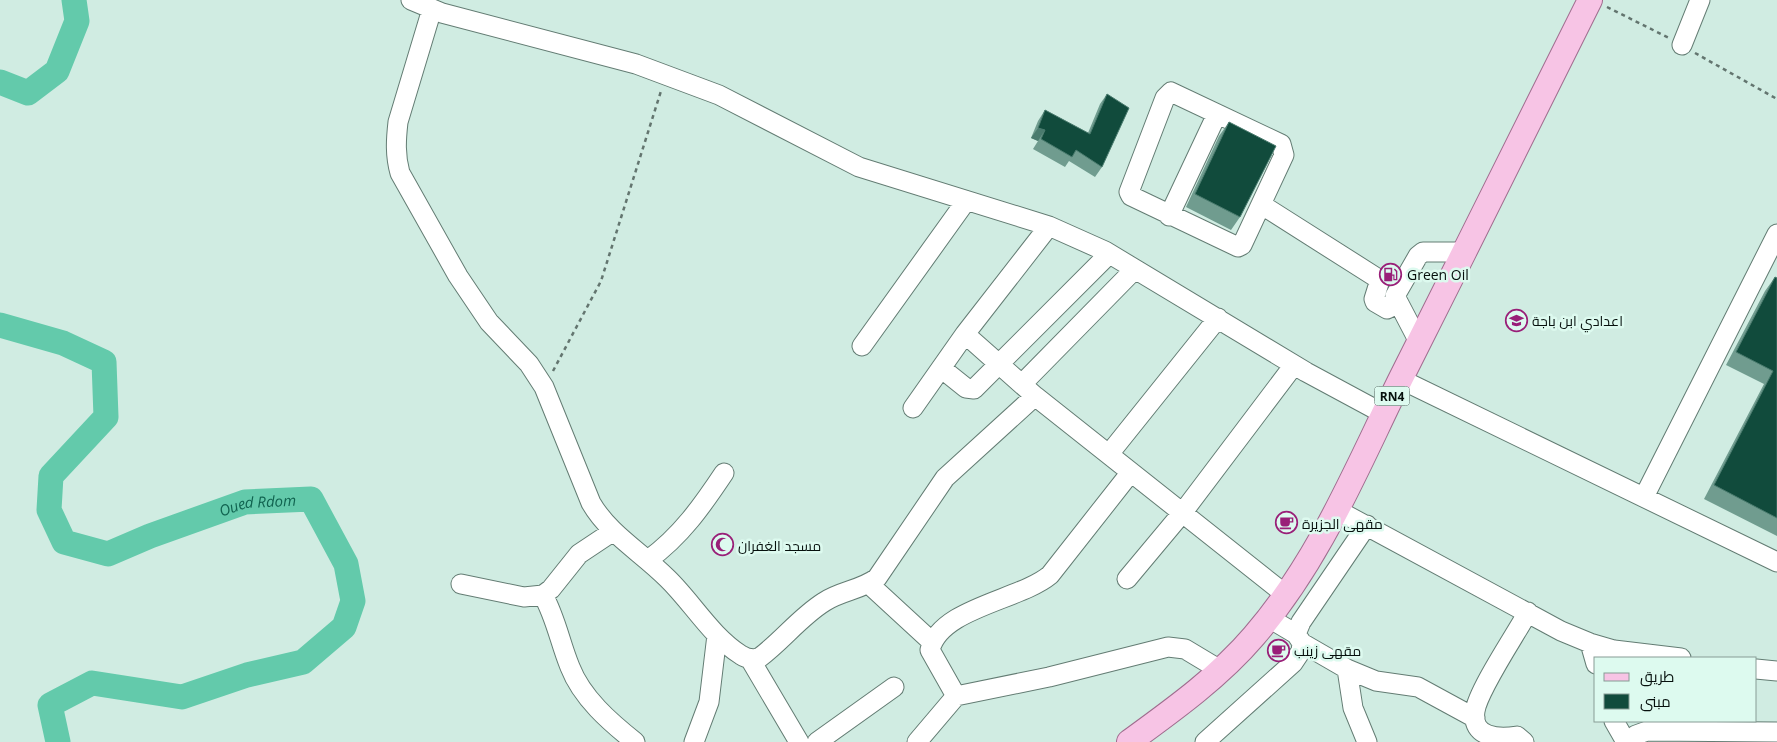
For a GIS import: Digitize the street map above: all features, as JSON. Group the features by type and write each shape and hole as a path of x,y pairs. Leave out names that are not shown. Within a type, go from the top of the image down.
{"main road":[{"name":"RN4","path":"1139,739 1240,651 1269,618 1304,568 1337,510 1590,0"}],"street":[{"path":"410,0 432,9 636,64 719,95 859,167 1049,226 1109,254 1294,365 1384,414"},
{"path":"1682,45 1700,0"},
{"path":"432,9 398,122 396,158 400,173 458,276 489,322 529,364 544,387 591,503 601,520 612,532 648,560 668,579 717,635 741,655 750,659 759,658 767,652 826,600 869,584 888,564 945,478 1029,390 1135,269"},
{"path":"1171,92 1281,144 1284,149 1284,155 1262,205 1242,245 1238,247 1136,200 1129,192 1165,98 1171,92"},
{"path":"1169,216 1217,114"},
{"path":"862,346 966,201"},
{"path":"1262,205 1377,278 1380,283 1374,298 1376,302 1387,309 1397,304"},
{"path":"913,408 965,334 1049,226"},
{"path":"1644,497 1777,234"},
{"path":"1419,342 1397,304 1395,296 1418,256 1423,252 1464,252"},
{"path":"941,368 966,388 974,389 1109,254"},
{"path":"1109,454 1218,318"},
{"path":"965,334 1029,390 1286,595"},
{"path":"1127,579 1182,512 1294,365"},
{"path":"1400,380 1777,562"},
{"path":"956,696 930,650 932,642 952,622 964,615 1037,586 1050,575 1131,472"},
{"path":"648,560 666,547 688,525 724,473"},
{"path":"1337,510 1590,643 1614,650 1673,657"},
{"path":"1205,742 1293,662 1301,652 1299,638 1302,622 1366,525"},
{"path":"461,584 524,597 543,595 551,589 580,554 612,532"},
{"path":"869,584 932,642"},
{"path":"543,595 551,609 570,669 583,690 602,713 635,742"},
{"path":"1524,742 1517,736 1490,737 1480,727 1475,718 1475,710 1528,612"},
{"path":"1269,618 1347,669 1386,683 1418,687 1475,718"},
{"path":"694,742 709,702 717,635"},
{"path":"1590,643 1594,657"},
{"path":"917,742 956,696 1049,678 1168,647 1185,649 1220,670"},
{"path":"750,659 799,742"},
{"path":"1347,669 1353,708 1366,742"},
{"path":"1757,669 1777,671"},
{"path":"817,742 894,688"},
{"path":"1615,722 1627,742 1636,735 1647,731 1777,732"}],"path":[{"path":"544,387 590,306 601,281 666,75"}],"building":[{"path":"1107,94 1129,108 1102,167 1076,150 1072,157 1041,139 1045,130 1038,128 1045,110 1090,134"},
{"path":"1229,122 1276,146 1240,217 1195,194"},
{"path":"1775,277 1777,278 1777,518 1714,485 1773,371 1736,352"}],"waterway":[{"name":"Oued Rdom","path":"0,82 28,93 57,71 77,21 74,0"},
{"name":"Oued Rdom","path":"0,325 63,343 104,362 106,417 51,476 49,510 64,542 108,554 150,536 245,502 311,499 346,564 353,601 344,627 303,662 247,675 182,697 92,683 50,705 58,742"}],"place":[{"name":"Green Oil","path":"1391,274"},
{"name":"اعدادي ابن باجة","path":"1516,320"},
{"name":"مقهى الجزيرة","path":"1286,523"},
{"name":"مسجد الغفران","path":"722,545"},
{"name":"مقهى زينب","path":"1278,650"}]}
